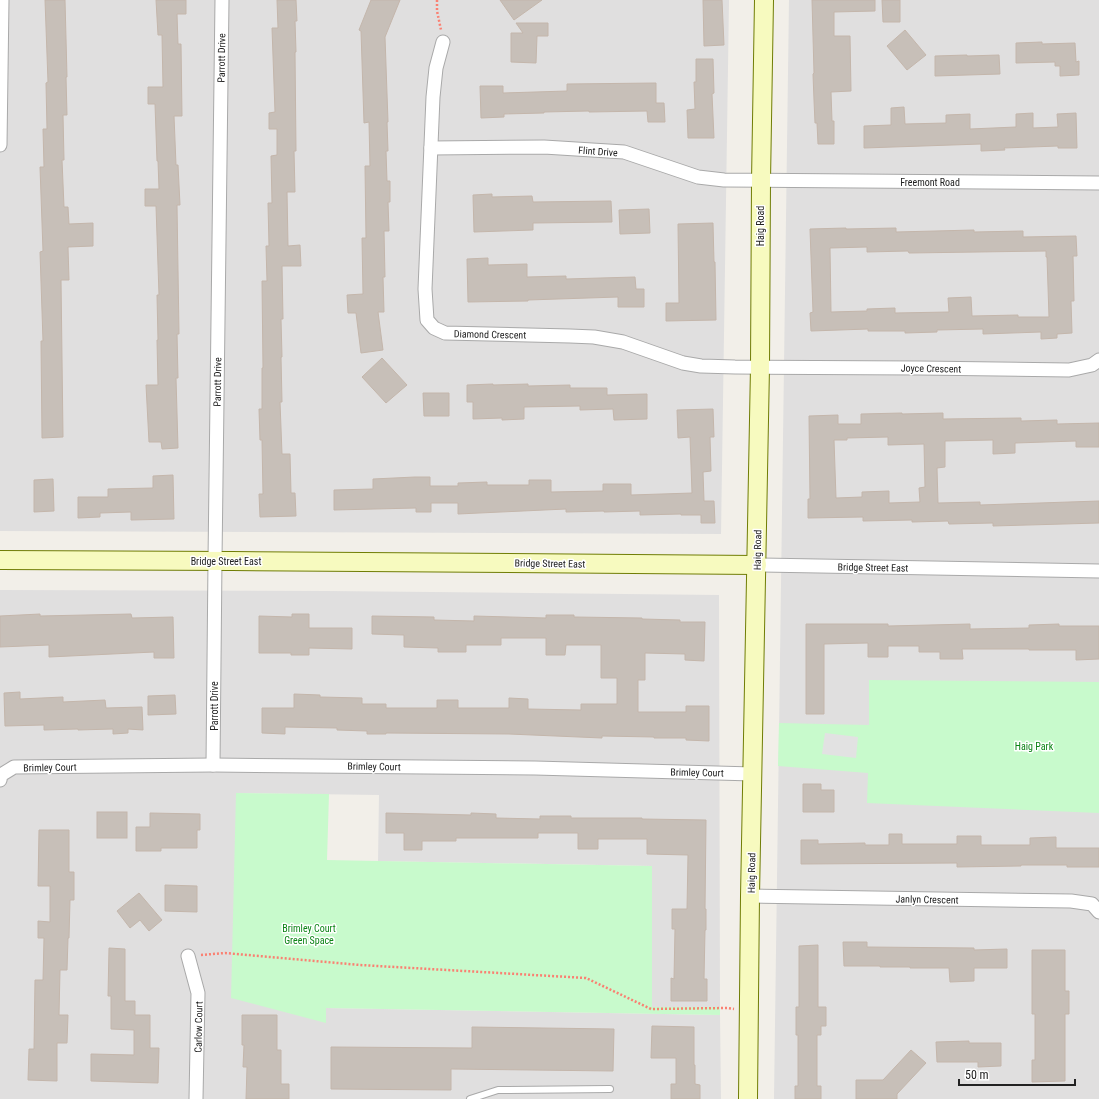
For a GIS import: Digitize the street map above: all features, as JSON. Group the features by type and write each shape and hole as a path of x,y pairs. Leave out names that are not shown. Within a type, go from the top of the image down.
{"street":[{"path":"0,145 2,0"},
{"name":"Parrott Drive","path":"213,765 222,0"},
{"name":"Haig Road","path":"748,1099 752,774 760,367 764,0"},
{"name":"Diamond Crescent","path":"443,42 436,68 433,97 425,289 427,320 434,328 445,333 594,337 623,342 683,363 702,366 760,367"},
{"name":"Flint Drive","path":"430,148 544,147 624,152 698,177 724,180 761,181"},
{"name":"Freemont Road","path":"761,181 1099,183"},
{"name":"Joyce Crescent","path":"760,367 1069,370 1092,365 1099,360"},
{"name":"Bridge Street East","path":"0,560 215,560 756,565 1099,571"},
{"name":"Brimley Court","path":"0,780 1,775 14,767 213,765 535,768 752,774"},
{"name":"Janlyn Crescent","path":"750,896 1071,901 1092,904 1099,912"},
{"name":"Carlow Court","path":"188,956 198,993 196,1099"}],"lane":[{"path":"474,1098 498,1090 610,1089"}],"path":[{"path":"437,0 437,11 443,42"},
{"path":"188,956 224,953 360,965 586,978 652,1009 727,1008 750,1012"}],"shaded area":[{"path":"0,0 729,0 721,534 0,531"},
{"path":"789,0 1099,0 1099,1099 774,1099"},
{"path":"0,590 327,591 719,595 720,1007 652,1007 652,866 378,861 379,795 237,793 326,1022 326,1008 720,1015 721,1099 0,1099"},
{"path":"825,733 858,737 856,758 822,754"}],"green space":[{"name":"Haig Park","path":"869,680 1099,682 1099,813 867,803 868,773 778,766 779,723 869,725"},
{"name":"Brimley Court Green Space","path":"236,793 329,794 327,860 652,866 652,1007 720,1007 720,1015 326,1008 326,1023 231,998"}],"building":[{"path":"45,0 65,0 67,115 63,115 64,160 62,160 64,207 68,207 69,224 93,223 93,246 68,247 69,280 61,280 63,437 42,438 41,341 43,341 40,252 43,251 40,167 44,167 43,129 47,129 46,83 48,82"},
{"path":"156,0 186,0 186,14 177,14 178,44 181,44 182,116 174,116 176,165 178,165 180,205 177,205 179,334 177,334 178,378 176,378 178,448 162,449 161,442 149,442 146,385 158,385 157,295 159,295 156,206 145,206 145,189 159,189 155,104 148,104 148,87 163,87 162,35 158,35"},
{"path":"277,0 296,0 297,21 295,21 295,192 287,192 288,246 300,245 301,266 282,266 282,402 280,402 282,454 290,454 291,493 295,493 296,516 260,517 259,494 263,494 262,440 260,440 259,409 262,409 263,368 262,281 267,281 266,246 269,246 268,203 272,203 271,156 277,155 277,129 269,129 269,113 275,112 272,28 278,28"},
{"path":"371,0 400,0 385,37 388,122 388,151 386,151 387,181 390,181 390,202 388,202 389,231 384,231 384,312 378,312 383,350 361,353 356,313 348,313 347,295 363,294 362,238 366,238 365,166 370,166 369,122 364,123 361,31 359,30"},
{"path":"500,0 542,0 514,20"},
{"path":"703,0 722,0 724,45 704,46"},
{"path":"812,0 875,0 875,11 834,12 834,36 850,36 851,91 831,92 832,121 834,121 834,144 818,144 814,100"},
{"path":"882,0 900,0 900,22 883,22"},
{"path":"516,23 548,23 548,36 537,36 536,63 511,62 511,33 523,33"},
{"path":"905,30 926,55 907,70 887,46"},
{"path":"1042,42 1042,44 1075,43 1076,62 1079,61 1079,75 1060,76 1060,66 1055,66 1055,62 1016,63 1016,43"},
{"path":"999,55 1000,74 935,76 935,56"},
{"path":"696,59 713,59 714,93 712,94 714,138 688,138 687,110 695,109 694,82 696,82"},
{"path":"656,83 656,103 664,103 665,122 648,122 647,111 544,112 504,114 504,117 481,118 480,86 503,86 503,93 567,91 567,84"},
{"path":"904,107 905,124 946,123 946,115 970,114 970,129 1016,127 1016,114 1033,113 1033,128 1058,127 1057,114 1076,113 1077,148 1058,148 1058,146 1004,148 1005,150 981,151 981,144 864,148 864,126 891,125 891,108"},
{"path":"492,194 492,197 532,196 533,202 611,201 612,222 533,223 533,230 474,232 473,195"},
{"path":"649,209 650,233 620,234 619,210"},
{"path":"713,223 716,320 666,321 666,303 679,303 678,224"},
{"path":"896,228 896,232 974,230 974,232 1023,231 1023,237 1076,236 1077,256 1073,256 1074,301 1071,301 1072,333 1057,334 1057,338 1041,339 1041,332 983,334 983,329 937,330 937,332 905,333 905,331 868,331 868,329 811,331 810,313 813,312 810,229","holes":["867,247 867,252 908,251 909,253 1046,251 1049,317 1018,317 1018,315 972,316 971,297 948,298 949,312 895,313 895,308 867,309 867,311 831,312 830,248"]},
{"path":"488,258 488,265 527,264 527,277 566,276 566,279 635,277 636,289 644,289 644,307 618,307 618,297 468,302 467,259"},
{"path":"382,358 407,385 386,403 362,377"},
{"path":"528,384 528,386 570,385 570,388 607,388 607,395 647,394 647,419 614,420 613,409 580,410 580,406 524,407 524,419 473,419 473,402 467,402 467,385"},
{"path":"423,393 449,393 449,416 424,416"},
{"path":"713,409 714,437 710,437 711,471 703,472 704,501 714,501 715,523 701,523 701,515 640,515 640,511 566,512 566,509 458,514 458,503 431,503 431,512 416,512 416,508 334,510 334,490 373,489 373,479 415,477 430,477 430,486 458,486 458,483 487,482 487,485 529,485 529,480 551,480 551,492 603,491 603,484 631,484 631,495 692,493 690,437 678,438 677,410"},
{"path":"943,413 943,419 1021,418 1021,421 1057,420 1057,424 1099,423 1099,447 1076,447 1076,441 1015,443 1015,453 993,454 993,440 945,441 945,467 937,468 938,503 980,502 980,505 1099,501 1099,523 993,526 993,523 949,524 948,521 863,521 863,517 808,518 808,499 810,499 809,416 838,415 838,424 861,424 861,414","holes":["888,437 888,445 924,444 925,487 919,488 920,502 889,503 889,491 862,492 862,497 836,498 834,440 847,440 847,438"]},
{"path":"173,475 174,519 131,520 131,512 100,513 100,517 78,518 78,497 108,497 108,489 153,488 153,476"},
{"path":"53,479 54,511 34,512 34,480"},
{"path":"40,614 40,616 131,614 132,618 173,617 174,658 154,658 154,652 49,657 49,645 0,647 0,616"},
{"path":"292,614 309,614 309,628 352,628 352,649 309,648 309,655 291,655 291,653 259,653 259,616 292,617"},
{"path":"546,615 574,615 574,617 642,618 680,620 680,622 705,622 704,661 685,660 685,654 645,653 645,680 638,680 638,712 686,712 686,706 709,706 709,741 686,740 686,738 602,736 602,738 509,734 367,734 367,731 337,730 337,728 285,727 285,734 262,733 262,708 294,708 294,694 320,695 320,697 362,698 362,704 386,704 386,708 437,708 437,700 458,700 458,708 509,708 509,698 528,699 528,709 581,710 581,704 617,704 617,678 601,678 601,645 566,645 565,655 546,655 546,638 501,638 501,645 466,645 466,652 438,652 438,648 404,647 404,635 372,634 372,616 434,617 434,620 474,621 474,616 546,618"},
{"path":"806,624 888,624 888,626 970,624 970,629 1029,628 1029,625 1059,624 1059,626 1099,626 1099,659 1076,660 1076,650 962,649 963,659 940,659 940,652 919,652 919,646 888,646 888,657 868,657 868,643 824,644 824,714 806,714"},
{"path":"20,692 20,699 63,697 63,702 105,700 106,708 142,707 143,730 128,729 128,733 113,734 113,729 44,730 44,725 5,726 4,693"},
{"path":"175,695 176,714 148,715 148,696"},
{"path":"803,784 821,784 821,790 834,790 834,812 803,812"},
{"path":"97,812 127,812 127,838 97,838"},
{"path":"150,813 200,814 200,830 197,830 197,848 161,848 161,851 136,851 136,827 150,827"},
{"path":"386,813 471,815 471,813 496,814 496,818 540,819 540,816 571,816 571,818 706,820 706,930 704,979 707,979 707,1001 671,1001 671,978 674,979 675,929 672,929 672,909 687,909 688,855 647,854 647,839 598,839 598,849 578,849 578,833 538,833 538,838 456,838 456,841 422,841 422,850 404,850 404,833 386,833"},
{"path":"39,830 69,830 69,872 74,872 74,900 70,900 67,970 60,970 59,1015 68,1015 67,1043 57,1043 57,1081 28,1080 29,1049 34,1049 35,980 43,980 44,938 38,938 38,921 50,922 50,886 38,886"},
{"path":"889,834 902,834 902,844 957,844 957,836 981,836 981,845 1030,845 1030,838 1056,837 1056,848 1099,848 1099,867 1021,865 957,867 957,863 801,864 801,840 818,840 818,844 865,843 865,845 889,845"},
{"path":"165,885 197,886 197,912 165,911"},
{"path":"139,893 162,920 149,931 140,920 130,928 117,911"},
{"path":"843,942 867,942 867,947 974,948 974,950 1007,949 1007,968 974,968 974,981 950,982 949,968 844,966"},
{"path":"818,945 818,1007 826,1007 826,1026 821,1026 821,1035 817,1035 817,1086 821,1086 821,1099 795,1099 795,1086 798,1086 798,1035 796,1035 796,1007 799,1007 799,946"},
{"path":"109,948 125,949 125,1001 135,1001 135,1015 150,1015 150,1048 159,1048 158,1083 91,1081 91,1054 134,1055 134,1030 111,1029 111,996 108,996"},
{"path":"1032,950 1065,950 1065,991 1069,991 1069,1014 1065,1014 1065,1081 1032,1082 1032,1060 1035,1060 1035,1014 1032,1014"},
{"path":"242,1015 277,1015 277,1050 281,1050 281,1084 289,1084 289,1099 246,1099 247,1067 243,1067 244,1045 242,1045"},
{"path":"652,1026 694,1027 695,1084 700,1085 700,1099 671,1099 671,1084 676,1084 676,1058 651,1058"},
{"path":"472,1027 614,1029 613,1071 451,1069 451,1090 331,1089 331,1047 472,1048"},
{"path":"969,1041 969,1043 1001,1043 1001,1066 978,1067 978,1062 937,1062 936,1042"},
{"path":"911,1050 926,1063 897,1094 897,1099 856,1099 856,1080 883,1080"}]}
